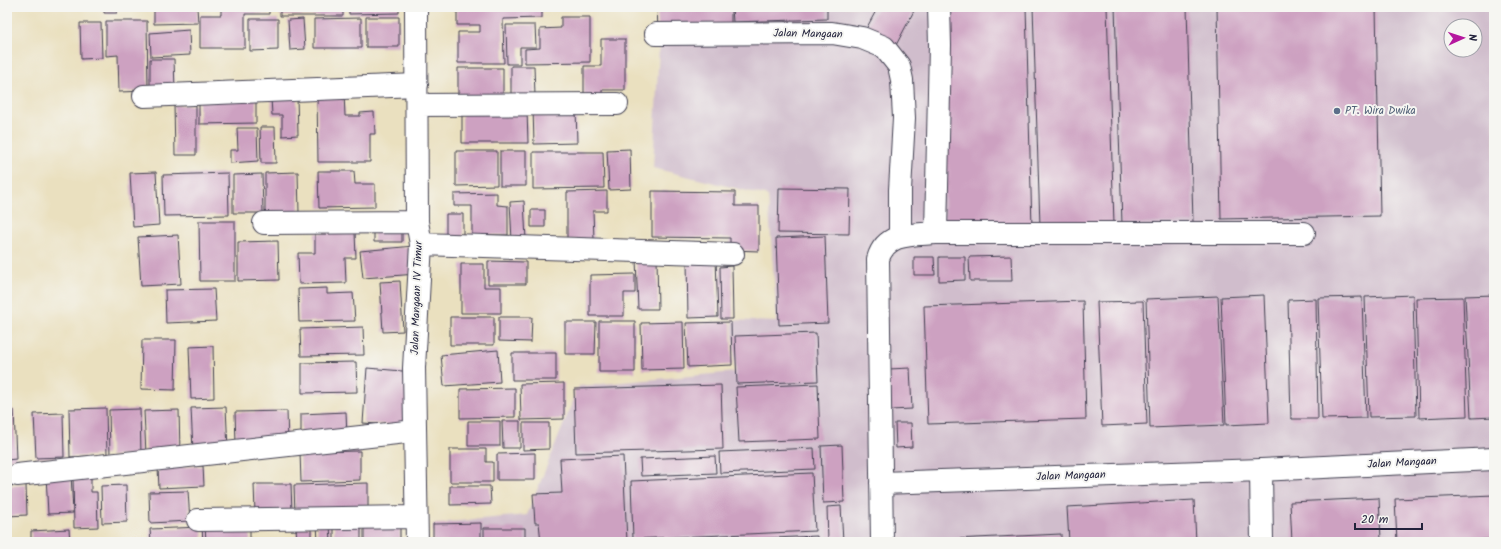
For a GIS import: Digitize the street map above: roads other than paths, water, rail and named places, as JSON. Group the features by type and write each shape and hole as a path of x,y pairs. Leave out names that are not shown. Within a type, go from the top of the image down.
{"street":[{"name":"Jalan Mangaan IV Timur","path":"416,7 417,222 420,244 414,368 417,542"},
{"path":"936,233 940,45 939,7"},
{"name":"Jalan Mangaan","path":"656,34 832,33 862,38 884,46 899,66 902,80 904,118 900,190 900,236"},
{"path":"144,96 417,95 617,104"},
{"path":"264,223 417,222"},
{"path":"882,542 878,259 884,246 900,236 936,233 1304,233"},
{"path":"420,244 734,254"},
{"path":"17,475 415,431"},
{"name":"Jalan Mangaan","path":"881,483 1262,470 1494,459"},
{"path":"1262,470 1262,542"},
{"path":"198,520 416,517"}],"place":[{"name":"PT. Wira Dwika","path":"1337,111"}]}
